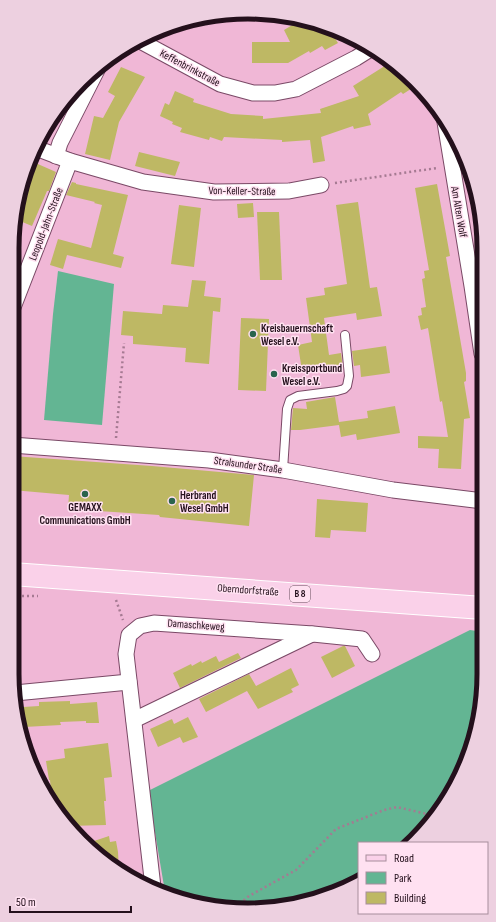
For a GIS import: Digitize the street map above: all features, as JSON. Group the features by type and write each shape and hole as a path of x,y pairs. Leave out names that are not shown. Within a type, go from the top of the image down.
{"main road":[{"name":"Oberndorfstraße","path":"19,575 477,608"}],"street":[{"name":"Keffenbrinkstraße","path":"145,44 220,84 254,92 275,93 296,89 365,52"},
{"name":"Leopold-Jahn-Straße","path":"19,289 63,159 60,143 91,81"},
{"name":"Am Alten Wolf","path":"447,135 477,320"},
{"name":"Von-Keller-Straße","path":"41,150 63,159 143,182 214,192 289,191 322,185"},
{"name":"Stralsunder Straße","path":"19,445 209,460 283,470 393,490 477,500"},
{"name":"Damaschkeweg","path":"129,635 140,626 154,623 313,634 362,639 372,654"},
{"path":"134,720 313,634"},
{"path":"129,635 126,654 152,882"},
{"path":"19,693 129,682"}],"lane":[{"path":"283,470 287,409 290,400 298,396 337,391 344,389 347,386 350,376 345,335"}],"path":[{"path":"322,185 451,165"},
{"path":"115,452 124,344"},
{"path":"115,597 129,635"},
{"path":"241,903 249,896 296,870 336,829 384,810 397,807 427,814"},
{"path":"426,818 427,814 432,810"}],"green space":[{"path":"58,271 114,284 102,425 44,420"},
{"path":"470,630 477,631 477,689 473,719 460,762 446,788 430,813 403,842 358,842 358,874 336,886 293,899 263,903 233,903 203,899 164,888 148,791"}],"building":[{"path":"295,24 333,35 338,43 325,50 322,46 310,53 309,51 288,63 252,63 252,42 290,42 284,30"},
{"path":"386,65 412,88 403,94 401,92 368,114 371,125 354,129 353,126 321,137 325,161 313,163 310,140 282,142 282,140 224,137 222,141 210,137 209,140 180,132 182,128 172,124 173,122 160,116 165,103 169,105 175,91 194,99 193,102 231,114 263,116 263,119 321,113 320,109 359,96 353,86"},
{"path":"121,67 145,77 119,122 110,160 85,154 94,116 103,118 115,96 108,92"},
{"path":"139,152 180,162 175,176 135,166"},
{"path":"35,163 56,172 49,191 47,191 32,226 21,221 23,203"},
{"path":"72,182 128,195 113,254 124,257 121,268 67,255 63,269 50,265 58,239 91,248 102,205 66,195"},
{"path":"437,184 450,256 446,257 466,373 466,381 464,382 470,418 464,419 461,469 438,468 439,449 418,448 418,436 448,437 442,401 440,402 428,328 421,330 418,316 422,315 421,308 426,307 422,279 425,278 424,271 429,270 415,188"},
{"path":"358,202 370,288 377,287 382,316 357,320 356,313 324,318 329,355 341,353 343,368 332,369 331,367 302,371 298,345 312,342 306,298 325,295 324,288 347,284 336,205"},
{"path":"253,203 254,217 238,218 237,204"},
{"path":"179,205 201,208 194,267 171,264"},
{"path":"257,212 279,212 282,280 260,280"},
{"path":"192,280 206,281 204,296 221,298 220,312 213,311 209,364 185,362 186,348 133,344 133,336 121,335 123,311 162,314 163,305 188,307"},
{"path":"241,318 269,319 266,391 238,390"},
{"path":"386,346 390,373 361,377 360,365 354,366 352,351"},
{"path":"335,397 339,422 368,418 367,411 395,406 400,433 357,440 356,434 341,437 339,425 291,430 293,408 307,409 306,402"},
{"path":"19,456 254,475 249,526 160,517 159,515 68,509 69,495 19,491"},
{"path":"317,499 368,503 366,532 331,530 330,538 315,537"},
{"path":"345,646 355,666 332,678 321,657"},
{"path":"238,653 241,658 180,688 173,673 191,664 192,666 201,661 202,663 216,656 219,662"},
{"path":"291,668 299,685 291,689 293,692 258,709 247,691 206,712 199,699 249,674 256,686"},
{"path":"70,701 70,704 97,702 99,723 86,723 86,721 60,722 61,725 25,727 23,707 39,706 39,702"},
{"path":"188,717 198,737 183,743 180,737 158,747 150,729 172,719 174,724"},
{"path":"108,743 112,777 104,778 106,825 77,826 66,813 51,789 46,761 65,758 64,749"},
{"path":"109,836 110,842 116,841 119,862 109,856 92,842"}],"place":[{"name":"Kreisbauernschaft Wesel e.V.","path":"253,334"},
{"name":"Kreissportbund Wesel e.V.","path":"274,374"},
{"name":"GEMAXX Communications GmbH","path":"85,494"},
{"name":"Herbrand Wesel GmbH","path":"172,501"}]}
